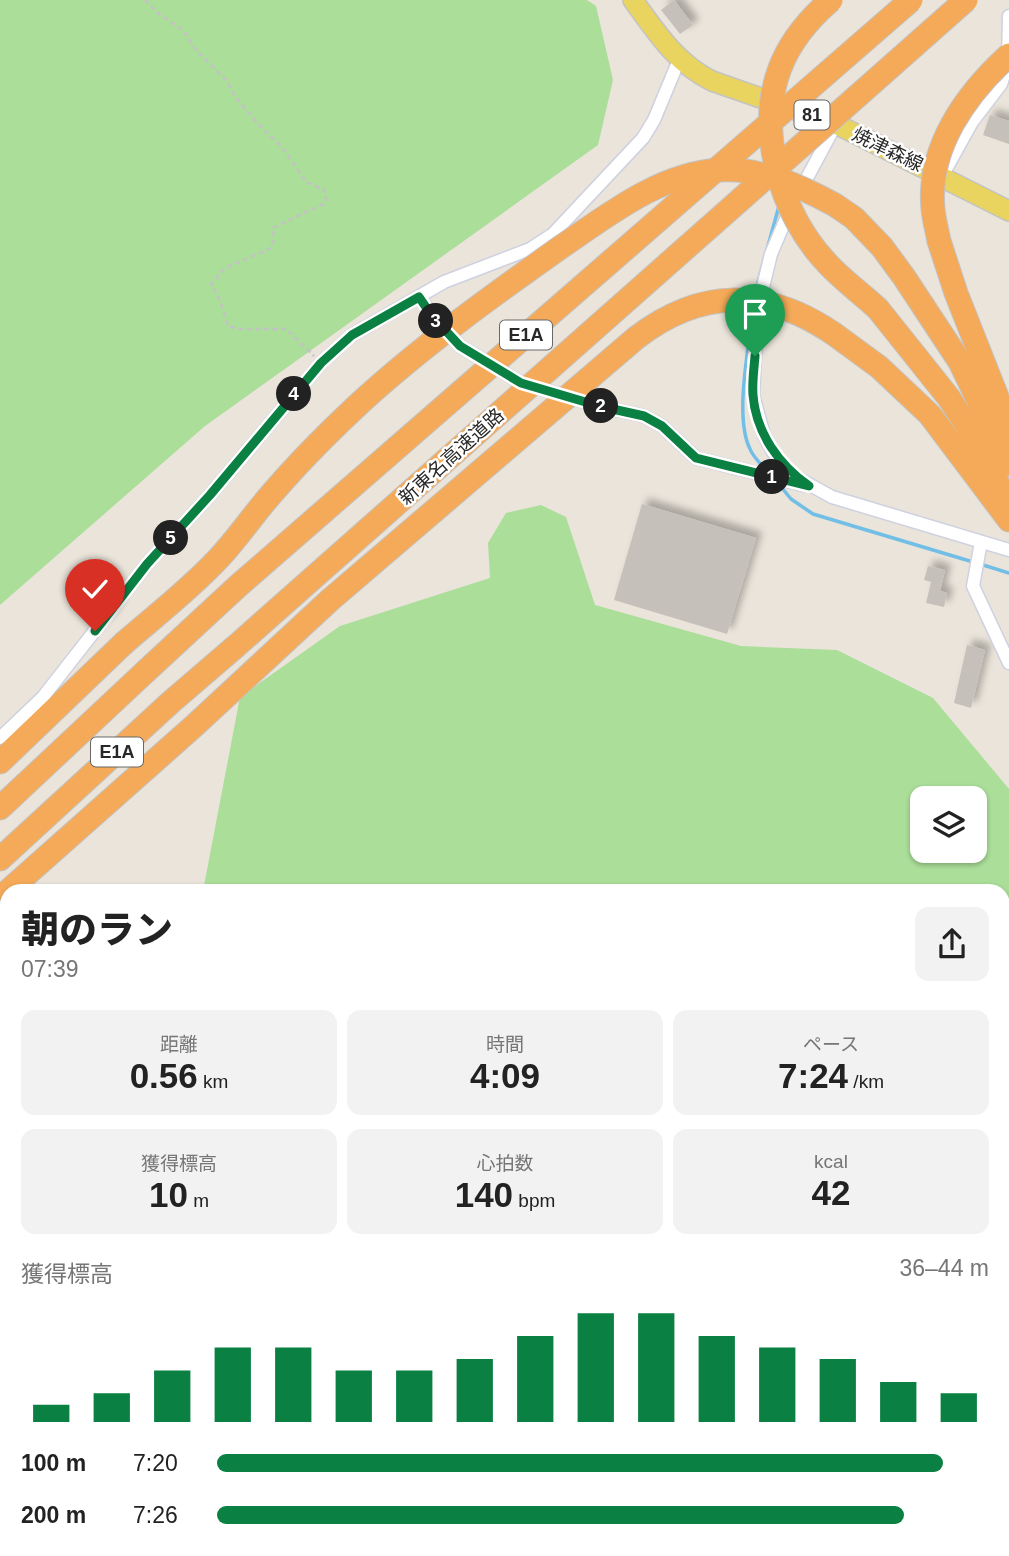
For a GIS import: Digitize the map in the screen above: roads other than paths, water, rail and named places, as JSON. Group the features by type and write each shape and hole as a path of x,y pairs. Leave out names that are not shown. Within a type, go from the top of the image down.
{"highway":[{"path":"831,0 800,33 779,71 771,117 774,147 785,194 807,238 826,263 878,309 931,374 986,455 1009,511"},
{"name":"E1A","path":"0,808 249,576 911,0"},
{"name":"新東名高速道路","path":"0,859 171,702 966,0"},
{"path":"1009,55 976,87 960,111 943,142 933,182 933,208 939,241 956,293 1009,427"},
{"path":"0,762 123,644 198,580 275,489 379,386 530,269 643,194 680,178 718,170 744,170 783,180 835,205 854,218 882,247 960,362 1009,464"},
{"path":"15,884 194,726 330,600 636,338 663,320 700,304 743,299 778,304 834,334 879,367 930,415 1009,520"}],"main road":[{"name":"焼津森線","path":"633,0 679,60 693,71 836,124 1009,210"}],"street":[{"path":"942,176 972,122 1002,84 1007,63 1009,16"},
{"path":"0,738 43,697 147,564 210,495 321,363 352,335 444,282 530,248 553,234 643,138 654,120 679,60"},
{"path":"836,124 782,225 771,254 762,291 753,396 764,435 773,452 789,470 809,486 832,498 1009,550"},
{"path":"419,297 432,316 460,346 521,383 644,416 662,426 696,458 809,486"},
{"path":"981,542 974,586 1009,663"}],"waterway":[{"path":"755,293 779,206"},
{"path":"753,311 744,382 743,419 751,452 767,471"},
{"path":"777,482 791,499 813,514 973,562"},
{"path":"980,564 1009,573"}]}
